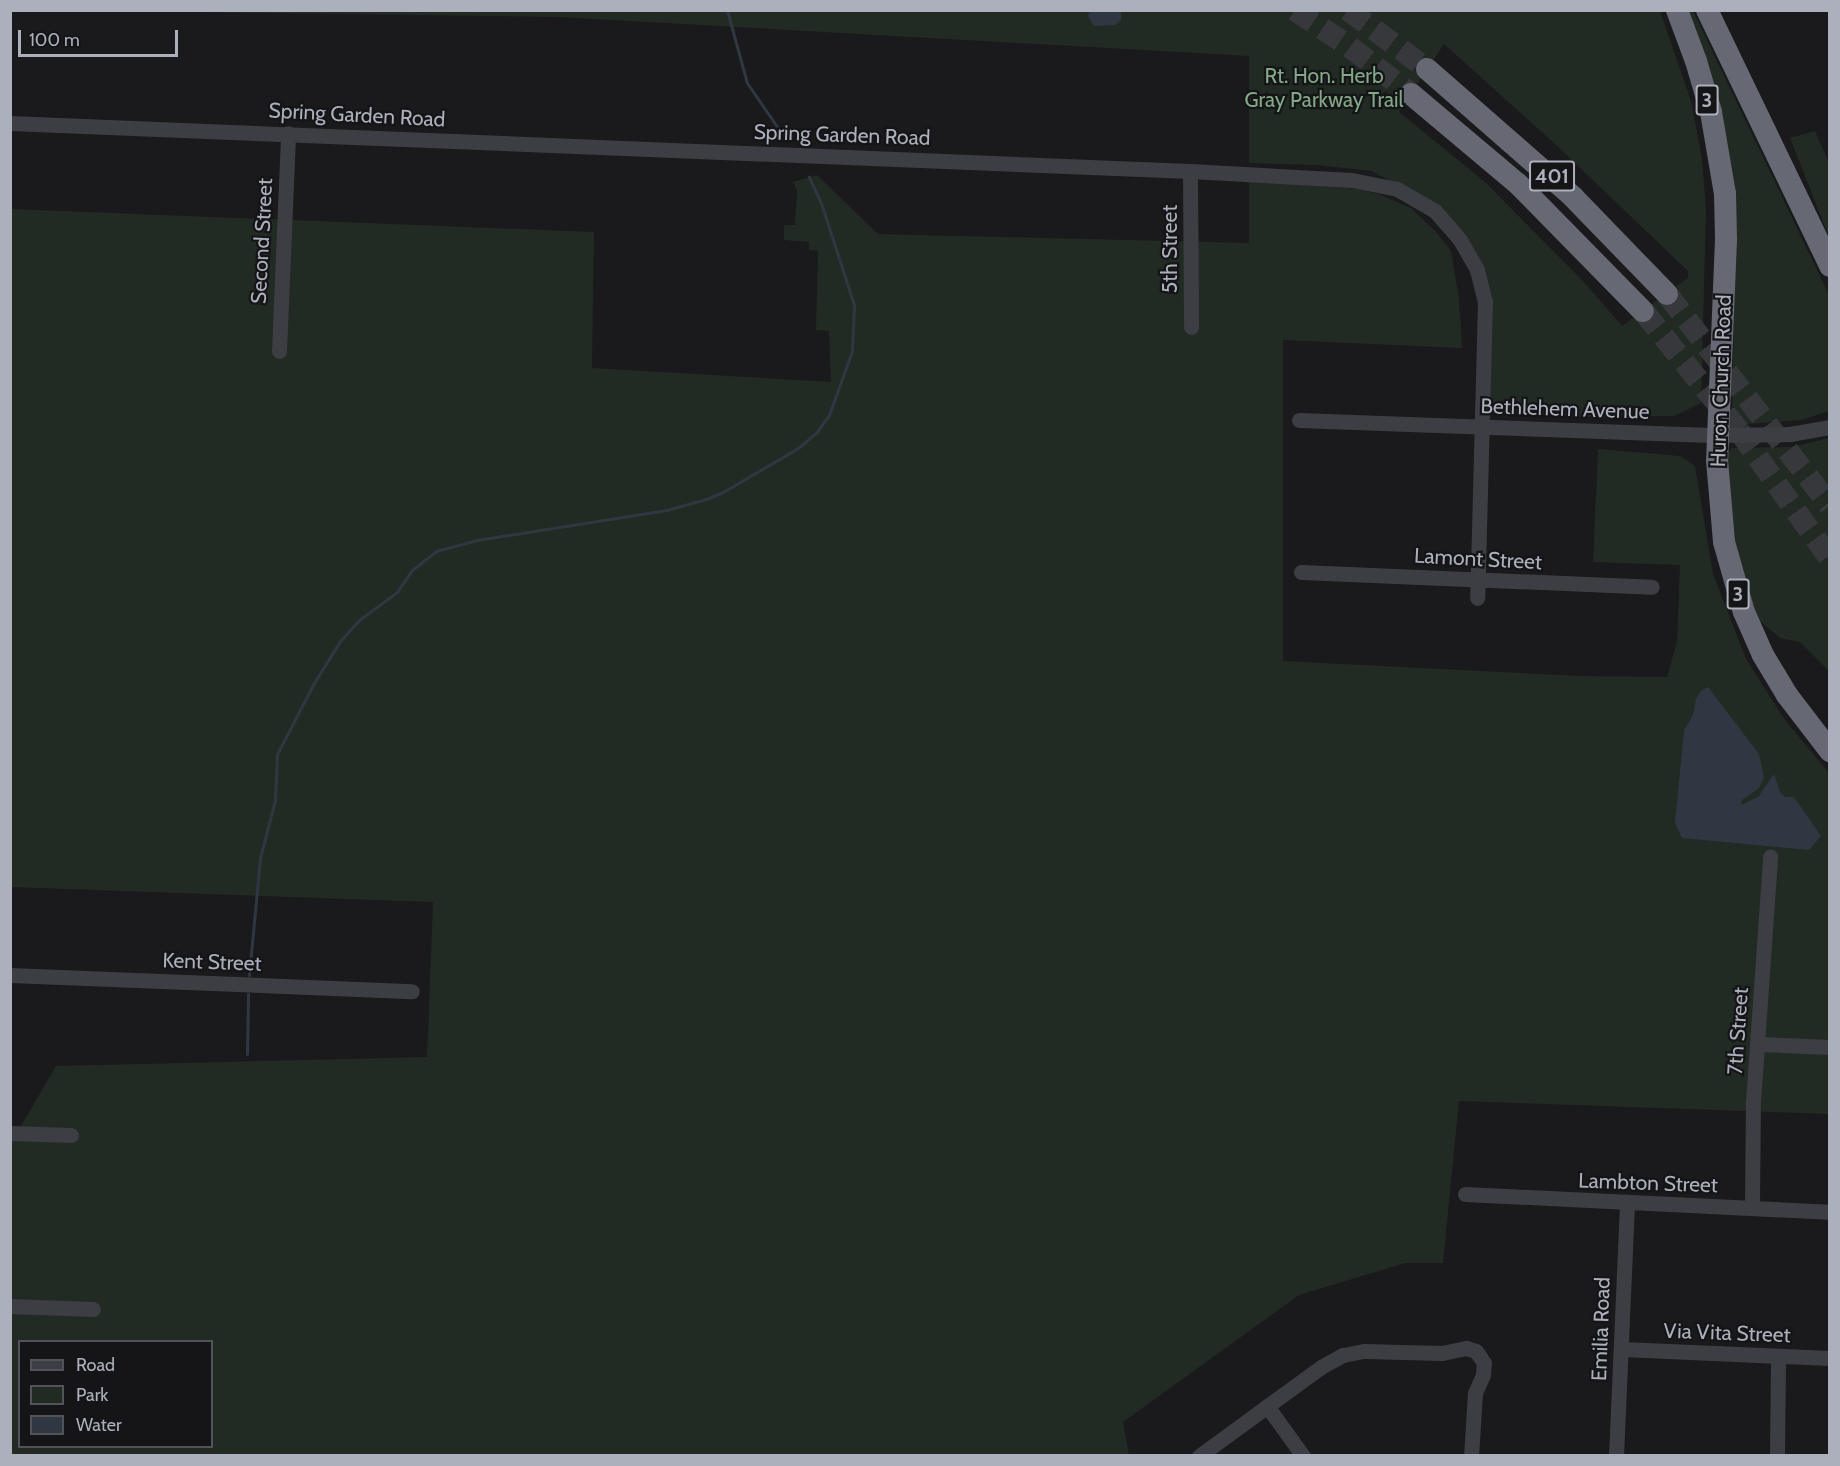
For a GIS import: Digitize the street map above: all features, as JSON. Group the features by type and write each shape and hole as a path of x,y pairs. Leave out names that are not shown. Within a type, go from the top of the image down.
{"highway":[{"name":"Huron Church Road","path":"1677,10 1696,61 1711,112 1725,194 1726,240 1717,471 1721,519 1736,588 1763,655 1787,695 1823,743"},
{"name":"3","path":"1707,10 1830,266"},
{"path":"1716,10 1723,44"},
{"name":"401","path":"1427,69 1565,189 1667,294"},
{"name":"401","path":"1411,94 1518,184 1643,311"}],"street":[{"name":"Spring Garden Road","path":"10,123 288,132 1190,171 1373,183 1397,189 1435,211 1470,255 1485,301 1477,598"},
{"name":"Second Street","path":"279,351 288,132"},
{"name":"5th Street","path":"1190,171 1191,327"},
{"name":"Bethlehem Avenue","path":"1299,420 1718,435 1790,434 1830,427"},
{"name":"Lamont Street","path":"1301,572 1652,587"},
{"name":"7th Street","path":"1752,1208 1753,1102 1759,1044 1770,857"},
{"name":"Kent Street","path":"10,975 412,991"},
{"path":"1759,1044 1830,1047"},
{"path":"10,1133 71,1135"},
{"name":"Lambton Street","path":"1465,1194 1627,1204 1830,1212"},
{"name":"Emilia Road","path":"1617,1455 1627,1204"},
{"path":"10,1306 93,1310"},
{"path":"1199,1455 1321,1367 1352,1352 1442,1353 1472,1349 1482,1356 1485,1369 1474,1393 1471,1455"},
{"name":"Via Vita Street","path":"1622,1349 1830,1358"},
{"path":"1777,1455 1778,1356"},
{"path":"1267,1406 1303,1455"}],"green space":[{"name":"Rt. Hon. Herb Gray Parkway Trail","path":"49,10 1660,11 1691,101 1702,159 1706,209 1701,403 1674,416 1576,417 1497,411 1489,406 1490,305 1442,210 1372,171 1316,165 1249,163 1249,56 559,17","holes":["1444,44 1555,144 1688,271 1688,278 1622,326 1583,281 1485,182 1399,112"]},
{"path":"1687,11 1693,11 1829,295 1829,411 1801,420 1746,424 1737,423 1732,416 1735,262"},
{"path":"1815,131 1829,163 1829,237 1790,138"},
{"path":"817,175 878,234 1249,243 1249,181 1358,189 1378,194 1411,208 1436,232 1451,251 1459,299 1462,348 1283,340 1283,661 1581,676 1667,677 1677,642 1680,565 1593,562 1598,449 1680,456 1695,466 1713,574 1746,659 1785,720 1829,773 1829,1114 1459,1101 1443,1263 1405,1263 1299,1295 1123,1422 1129,1455 11,1455 11,1143 56,1066 427,1057 433,902 11,887 11,209 594,232 592,368 831,382 829,331 816,330 818,251 809,250 809,242 784,240 784,225 795,225 797,191 793,182"},
{"path":"1829,438 1829,671 1800,642 1780,638 1760,621 1744,584 1730,518 1725,454 1732,448 1792,447"}],"water":[{"path":"1090,10 1121,11 1121,20 1115,25 1094,26 1088,16"},
{"path":"1708,687 1759,754 1764,778 1759,788 1742,800 1741,805 1758,797 1774,774 1780,792 1785,797 1794,797 1821,836 1809,850 1682,838 1675,823 1684,731 1693,715 1696,699 1701,691"}],"waterway":[{"path":"727,10 747,83 785,138"},
{"path":"249,975 260,858 275,800 277,754 314,683 340,641 359,620 397,592 412,570 436,551 477,540 667,510 706,499 723,492 798,448 816,433 829,415 852,351 854,305 821,203 809,177"},
{"path":"247,1054 248,994"}],"tunnel":[{"path":"1295,10 1350,47 1411,94"},
{"path":"1348,10 1427,69"},
{"path":"1667,294 1830,506"},
{"path":"1643,311 1739,431 1830,559"}]}
